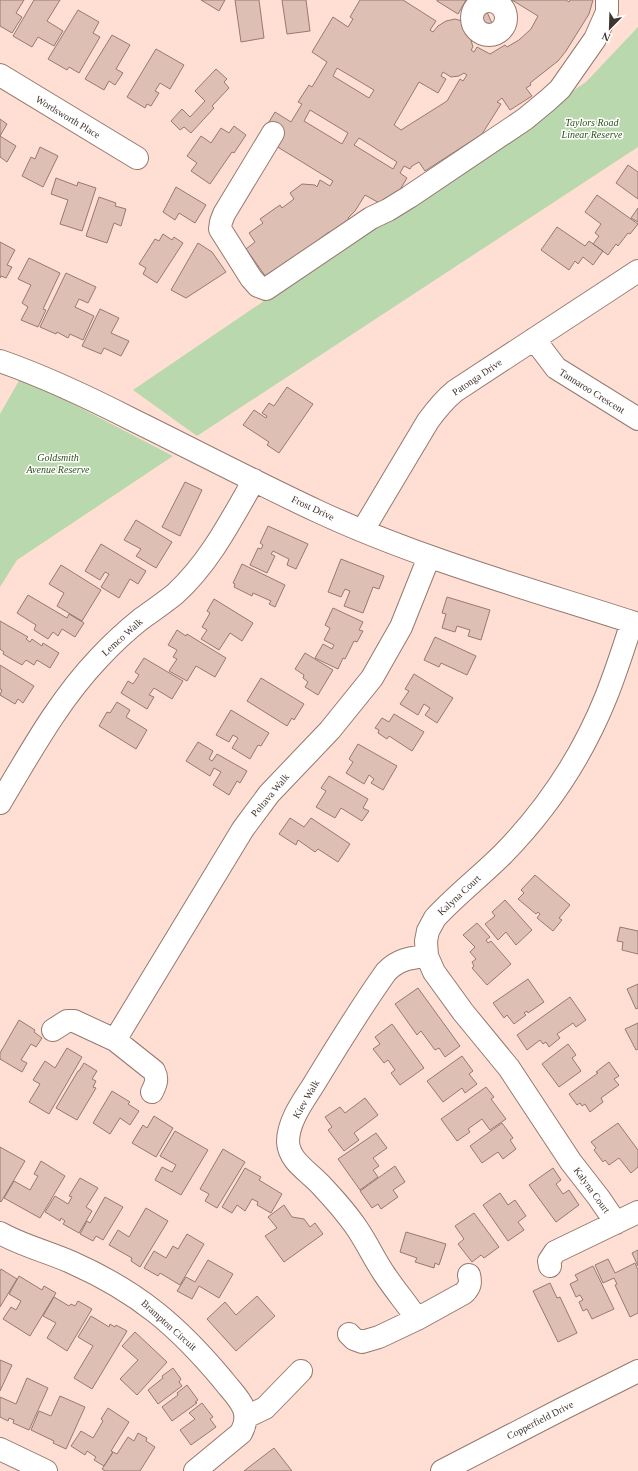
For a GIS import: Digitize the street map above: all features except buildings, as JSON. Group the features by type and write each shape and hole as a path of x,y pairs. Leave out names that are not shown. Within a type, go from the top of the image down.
{"street":[{"path":"273,133 231,201 221,222 220,229 251,278 258,286 266,289 371,218 388,210 409,197 548,100 560,89 596,39 607,12 607,0"},
{"name":"Wordsworth Place","path":"0,75 137,158"},
{"name":"Patonga Drive","path":"363,530 428,421 438,407 455,391 638,271"},
{"name":"Tannaroo Crescent","path":"534,339 556,368 638,419"},
{"name":"Frost Drive","path":"0,360 27,370 81,394 318,511 363,530 429,557 635,623"},
{"name":"Lemco Walk","path":"0,803 52,717 81,679 98,658 118,639 175,593 193,575 219,541 254,480"},
{"name":"Poltava Walk","path":"115,1040 243,830 269,794 330,730 372,678 401,627 429,557"},
{"name":"Kalyna Court","path":"616,1223 571,1162 509,1068 463,1012 434,972 427,956 426,941 428,931 435,918 504,853 559,786 591,730 606,698 635,623"},
{"name":"Kiev Walk","path":"418,1319 386,1277 348,1216 317,1180 295,1160 289,1151 288,1141 294,1119 302,1104 339,1042 386,972 392,965 399,961 427,956"},
{"path":"53,1030 67,1021 74,1021 115,1040 154,1071 156,1083 152,1092"},
{"name":"Kalyna Court","path":"550,1266 549,1261 555,1252 638,1212"},
{"name":"Brampton Circuit","path":"0,1233 91,1271 126,1290 158,1313 182,1334 212,1366 242,1404 246,1418"},
{"path":"349,1334 354,1339 362,1342 379,1337 418,1319 464,1294 469,1288 469,1275"},
{"path":"195,1471 241,1433 245,1425 246,1418 265,1408 301,1371"},
{"name":"Copperfield Drive","path":"442,1471 549,1415 638,1372"},
{"path":"0,1449 46,1471"}],"green space":[{"name":"Taylors Road Linear Reserve","path":"638,27 638,147 197,436 133,390 586,82"},
{"name":"Goldsmith Avenue Reserve","path":"21,377 173,456 17,560 0,587 0,414"}]}
